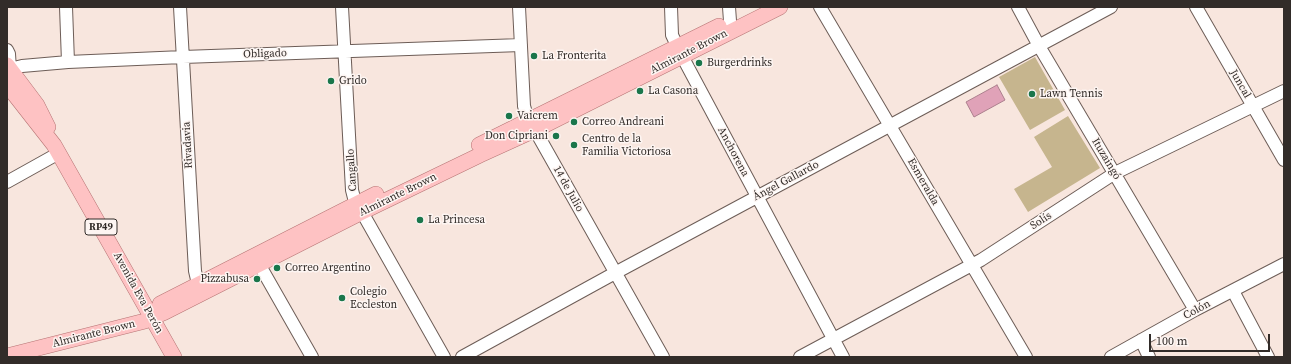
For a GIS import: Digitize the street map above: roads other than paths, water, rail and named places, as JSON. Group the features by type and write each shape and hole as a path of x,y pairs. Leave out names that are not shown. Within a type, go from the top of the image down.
{"main road":[{"name":"Almirante Brown","path":"679,51 730,14 757,7"},
{"name":"Almirante Brown","path":"7,356 150,314 359,208 532,125 679,51 780,7"},
{"name":"RP49","path":"8,67 41,112 57,149"},
{"name":"RP49","path":"7,85 57,149"},
{"name":"Avenida Eva Perón","path":"57,149 174,357"},
{"name":"Almirante Brown","path":"7,345 150,314 198,284 257,260"}],"street":[{"path":"66,7 68,62"},
{"name":"Rivadavia","path":"180,7 195,272 198,284"},
{"name":"Cangallo","path":"342,7 352,190 359,208 444,357"},
{"name":"14 de Julio","path":"519,7 524,106 532,125 663,357"},
{"name":"Anchorena","path":"671,7 672,35 679,51 842,357"},
{"name":"Esmeralda","path":"820,7 1026,357"},
{"name":"Ituzaingó","path":"1018,7 1039,46 1195,310"},
{"name":"Ángel Gallardo","path":"462,357 615,273 1111,7"},
{"name":"Juncal","path":"1196,7 1284,160"},
{"name":"Obligado","path":"8,67 68,62 182,56 521,46"},
{"path":"7,50 9,54 8,67"},
{"name":"Solís","path":"800,357 971,265 1115,173 1284,91"},
{"path":"7,182 57,149"},
{"path":"257,260 312,357"},
{"name":"Colón","path":"1111,357 1195,310 1284,264"},
{"path":"1232,291 1268,357"},
{"path":"1141,340 1150,357"}],"place":[{"name":"La Fronterita","path":"534,56"},
{"name":"Burgerdrinks","path":"699,63"},
{"name":"Grido","path":"331,81"},
{"name":"La Casona","path":"640,91"},
{"name":"Lawn Tennis","path":"1032,94"},
{"name":"Vaicrem","path":"509,116"},
{"name":"Correo Andreani","path":"574,122"},
{"name":"Don Cipriani","path":"556,136"},
{"name":"Centro de la Familia Victoriosa","path":"574,145"},
{"name":"La Princesa","path":"420,220"},
{"name":"Correo Argentino","path":"277,268"},
{"name":"Pizzabusa","path":"257,279"},
{"name":"Colegio Eccleston","path":"342,298"}]}
